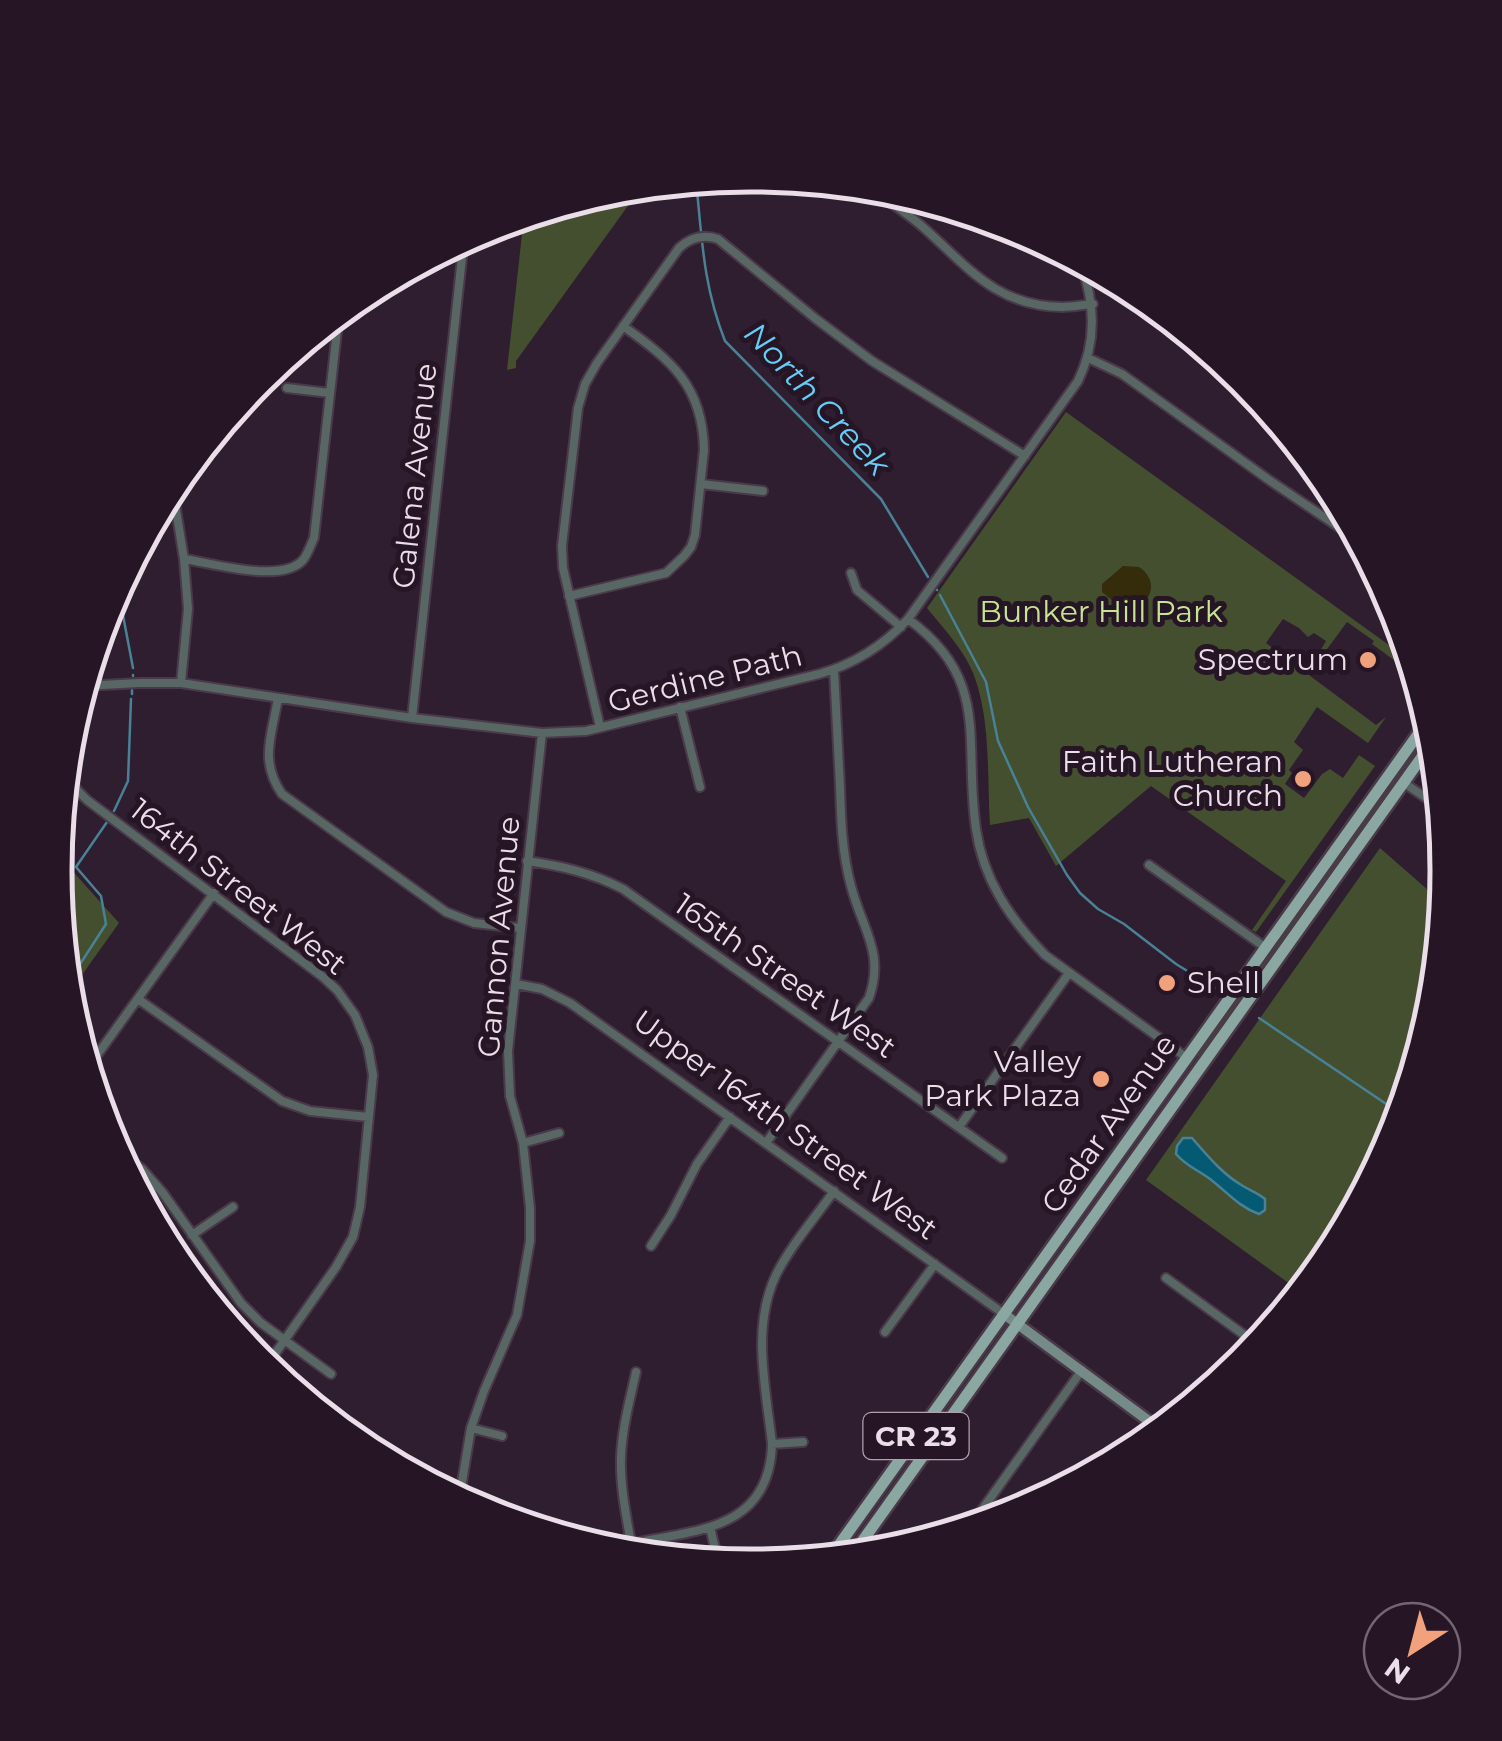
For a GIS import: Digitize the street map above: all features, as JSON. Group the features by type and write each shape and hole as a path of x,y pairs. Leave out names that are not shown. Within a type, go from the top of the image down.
{"main road":[{"name":"Cedar Avenue","path":"840,1543 1416,737"},
{"name":"Cedar Avenue","path":"864,1539 1420,760"},
{"path":"1171,1108 1184,1078 1187,1058"}],"street":[{"path":"898,208 969,272 1012,298 1062,307 1093,304"},
{"path":"600,727 563,568 562,546 578,408 590,374 679,248 692,238 710,237 724,243 816,320 872,360 1025,456"},
{"name":"Galena Avenue","path":"412,718 461,257"},
{"name":"Gerdine Path","path":"99,685 181,683 412,718 571,733 834,670 872,651 908,619 1078,381 1088,358 1092,334 1093,304 1087,281"},
{"path":"569,596 666,573 677,566 695,534 704,436 697,405 682,375 664,356 623,326"},
{"path":"184,558 273,572 290,569 304,560 314,538 337,333"},
{"path":"1088,358 1122,374 1335,524"},
{"path":"287,388 330,393"},
{"path":"701,484 763,490"},
{"path":"176,511 188,609 181,683"},
{"path":"851,573 857,590 901,627"},
{"path":"908,619 942,649 964,687 970,716 976,828 991,883 1005,908 1045,955 1187,1058"},
{"path":"766,1143 869,998 874,983 873,948 851,889 842,848 834,670"},
{"path":"278,698 267,761 271,779 282,794 446,912 474,923 520,928"},
{"path":"680,707 700,787"},
{"name":"Gannon Avenue","path":"461,1484 470,1428 516,1315 530,1242 523,1143 510,1096 508,1051 542,733"},
{"path":"1404,782 1425,797"},
{"name":"164th Street West","path":"77,790 323,978 347,1004 362,1027 371,1061 368,1117"},
{"name":"165th Street West","path":"528,862 578,870 623,889 1002,1158"},
{"path":"1150,865 1266,948"},
{"path":"99,1054 214,893"},
{"path":"959,1127 1069,973"},
{"name":"Upper 164th Street West","path":"516,984 542,989 570,1003 1148,1421"},
{"path":"138,999 282,1101 310,1111 368,1117 360,1207 353,1237 275,1354"},
{"path":"651,1246 672,1215 697,1164 730,1117"},
{"path":"523,1143 559,1133"},
{"path":"141,1168 163,1193 240,1303 260,1324 331,1374"},
{"path":"645,1540 724,1524 758,1496 768,1472 772,1444 761,1344 766,1302 782,1263 834,1192"},
{"path":"192,1235 233,1207"},
{"path":"885,1332 935,1264"},
{"path":"1166,1278 1245,1335"},
{"path":"985,1507 1082,1370"},
{"path":"630,1538 621,1458 636,1372"},
{"path":"470,1428 502,1436"},
{"path":"772,1444 803,1442"},
{"path":"710,1527 715,1548"}],"green space":[{"path":"630,203 516,361 516,368 507,370 522,232"},
{"name":"Bunker Hill Park","path":"1066,412 1391,647 1396,661 1347,622 1322,656 1320,651 1326,641 1314,633 1308,637 1283,619 1266,643 1376,725 1386,717 1368,743 1317,707 1294,742 1303,750 1289,770 1292,773 1285,784 1304,798 1330,769 1343,778 1359,755 1375,766 1256,932 1252,930 1286,881 1151,786 1056,866 1029,818 990,825 986,732 975,678 954,641 927,608"},
{"path":"1417,745 1419,753 1201,1058 1196,1055"},
{"path":"1380,848 1429,891 1416,1003 1393,1089 1360,1171 1289,1284 1146,1180"},
{"path":"72,870 119,923 81,976"}],"sand":[{"path":"1123,566 1139,567 1151,583 1146,599 1135,608 1118,605 1102,592 1102,584"}],"water":[{"path":"1183,1138 1192,1138 1228,1176 1265,1199 1265,1210 1259,1214 1245,1207 1184,1162 1176,1154"}],"waterway":[{"name":"North Creek","path":"697,194 708,281 725,341 881,499 928,577"},
{"name":"North Creek","path":"940,595 986,682 998,741 1028,807 1067,875 1098,909 1215,988"},
{"path":"123,614 133,668"},
{"path":"114,811 128,781 131,699"},
{"path":"79,966 106,924 101,896 76,867 107,822"},
{"name":"North Creek","path":"1259,1018 1387,1105"}],"place":[{"name":"Spectrum","path":"1368,660"},
{"name":"Faith Lutheran Church","path":"1303,779"},
{"name":"Shell","path":"1167,983"},
{"name":"Valley Park Plaza","path":"1101,1079"}]}
